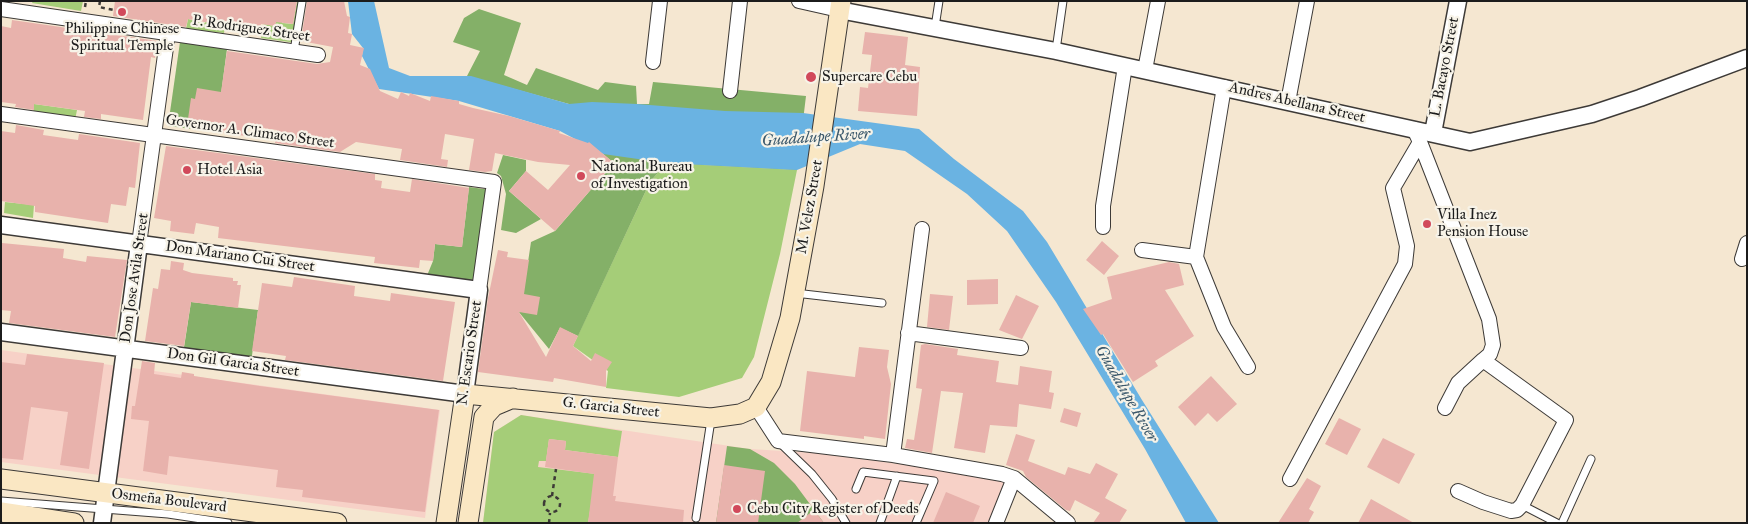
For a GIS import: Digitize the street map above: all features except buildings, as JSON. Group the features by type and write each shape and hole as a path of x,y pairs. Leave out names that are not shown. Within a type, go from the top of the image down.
{"main road":[{"name":"M. Velez Street","path":"756,407 771,382 790,318 814,186 840,5"},
{"name":"G. Garcia Street","path":"465,394 711,418 727,418 756,407"},
{"name":"N. Escario Street","path":"446,523 465,394"},
{"name":"N. Escario Street","path":"468,523 484,418 494,406 513,398"},
{"name":"Osmeña Boulevard","path":"1,479 104,508 337,523"},
{"path":"1,512 74,523"}],"street":[{"path":"652,62 660,1"},
{"path":"730,91 740,1"},
{"path":"799,1 840,5"},
{"path":"1145,70 1158,1"},
{"path":"1288,102 1307,1"},
{"name":"L. Bacayo Street","path":"1422,135 1458,1"},
{"name":"Andres Abellana Street","path":"840,5 935,27 1224,87 1422,135 1470,142 1549,125 1640,98 1747,58"},
{"name":"P. Rodriguez Street","path":"1,9 318,55"},
{"name":"Don Jose Avila Street","path":"104,508 168,33"},
{"path":"1104,227 1103,206 1125,66"},
{"path":"1224,87 1196,257 1224,327 1248,366"},
{"name":"Governor A. Climaco Street","path":"1,114 494,182"},
{"path":"1422,135 1489,319 1493,345 1490,354 1458,383 1445,408"},
{"path":"1290,479 1405,264 1408,246 1393,188 1422,135"},
{"name":"N. Escario Street","path":"465,394 494,182"},
{"name":"Don Mariano Cui Street","path":"1,225 479,290"},
{"path":"894,455 922,229"},
{"path":"1742,259 1747,242"},
{"path":"1142,250 1196,257"},
{"name":"Don Gil Garcia Street","path":"1,332 465,394"},
{"path":"908,333 1021,348"},
{"path":"1458,490 1483,502 1511,511 1517,510 1522,505 1566,420 1484,360"},
{"path":"756,407 778,441 894,455 989,470 1014,478 1068,523"},
{"path":"996,523 1014,478"}],"lane":[{"path":"935,27 939,1"},
{"path":"1056,51 1064,1"},
{"path":"294,52 302,2"},
{"path":"794,293 882,303"},
{"path":"696,518 711,418"},
{"path":"778,441 812,474 832,499 846,523"},
{"path":"1562,523 1591,459"},
{"path":"856,489 863,472 934,481 916,523"},
{"path":"880,523 897,476"},
{"path":"1,501 168,514 228,523"},
{"path":"1522,505 1557,523"}],"path":[{"path":"100,1 99,7 114,10"},
{"path":"552,496 556,469"},
{"path":"552,496 559,499 561,505 557,511 550,513 545,509 544,503 547,498 552,496"},
{"path":"549,523 550,513"}],"shaded area":[{"path":"1,350 440,410 425,518 1,462"},
{"path":"521,415 750,449 816,453 1011,479 993,523 483,523 494,432"}],"green space":[{"path":"33,1 83,1 81,11 32,3"},
{"path":"297,1 305,1 297,43 261,38 264,24 275,26 277,15 283,16 282,23 293,24"},
{"path":"479,9 521,23 504,75 527,85 536,68 598,90 605,82 636,86 637,104 649,104 653,82 806,96 797,170 666,163 650,182 578,336 560,328 549,349 518,311 521,309 531,242 555,231 614,163 603,154 569,104 467,76 480,51 453,42 464,18"},
{"path":"207,16 225,26 224,33 186,29 188,19 205,23"},
{"path":"180,42 227,49 216,132 168,126"},
{"path":"34,104 77,110 75,120 33,114"},
{"path":"503,155 526,160 526,171 509,191 541,219 516,233 501,230 506,194 501,176 497,173"},
{"path":"666,163 797,170 780,254 754,357 742,378 679,397 606,388 608,371 573,346 650,182"},
{"path":"469,187 491,190 474,284 426,278 433,261 435,244 462,247"},
{"path":"5,202 34,205 33,218 4,213"},
{"path":"191,302 258,310 251,363 183,354"},
{"path":"521,415 622,431 618,457 565,450 566,441 549,439 546,461 539,461 538,467 596,474 588,523 483,523 494,432"},
{"path":"727,446 750,449 774,463 795,484 824,523 716,523"}],"water":[{"name":"Guadalupe River","path":"348,1 374,1 389,68 410,76 471,76 569,104 592,102 725,111 803,113 919,129 954,159 1023,211 1047,242 1219,523 1186,523 1145,449 1056,302 1007,231 967,194 905,151 860,144 797,170 666,163 603,154 560,131 459,101 379,89 362,56 363,48 352,34"}],"place":[{"name":"Philippine Chinese Spiritual Temple","path":"122,12"},
{"name":"Supercare Cebu","path":"811,77"},
{"name":"Hotel Asia","path":"187,170"},
{"name":"National Bureau of Investigation","path":"581,176"},
{"name":"Villa Inez Pension House","path":"1427,224"},
{"name":"Cebu City Register of Deeds","path":"737,509"}]}
